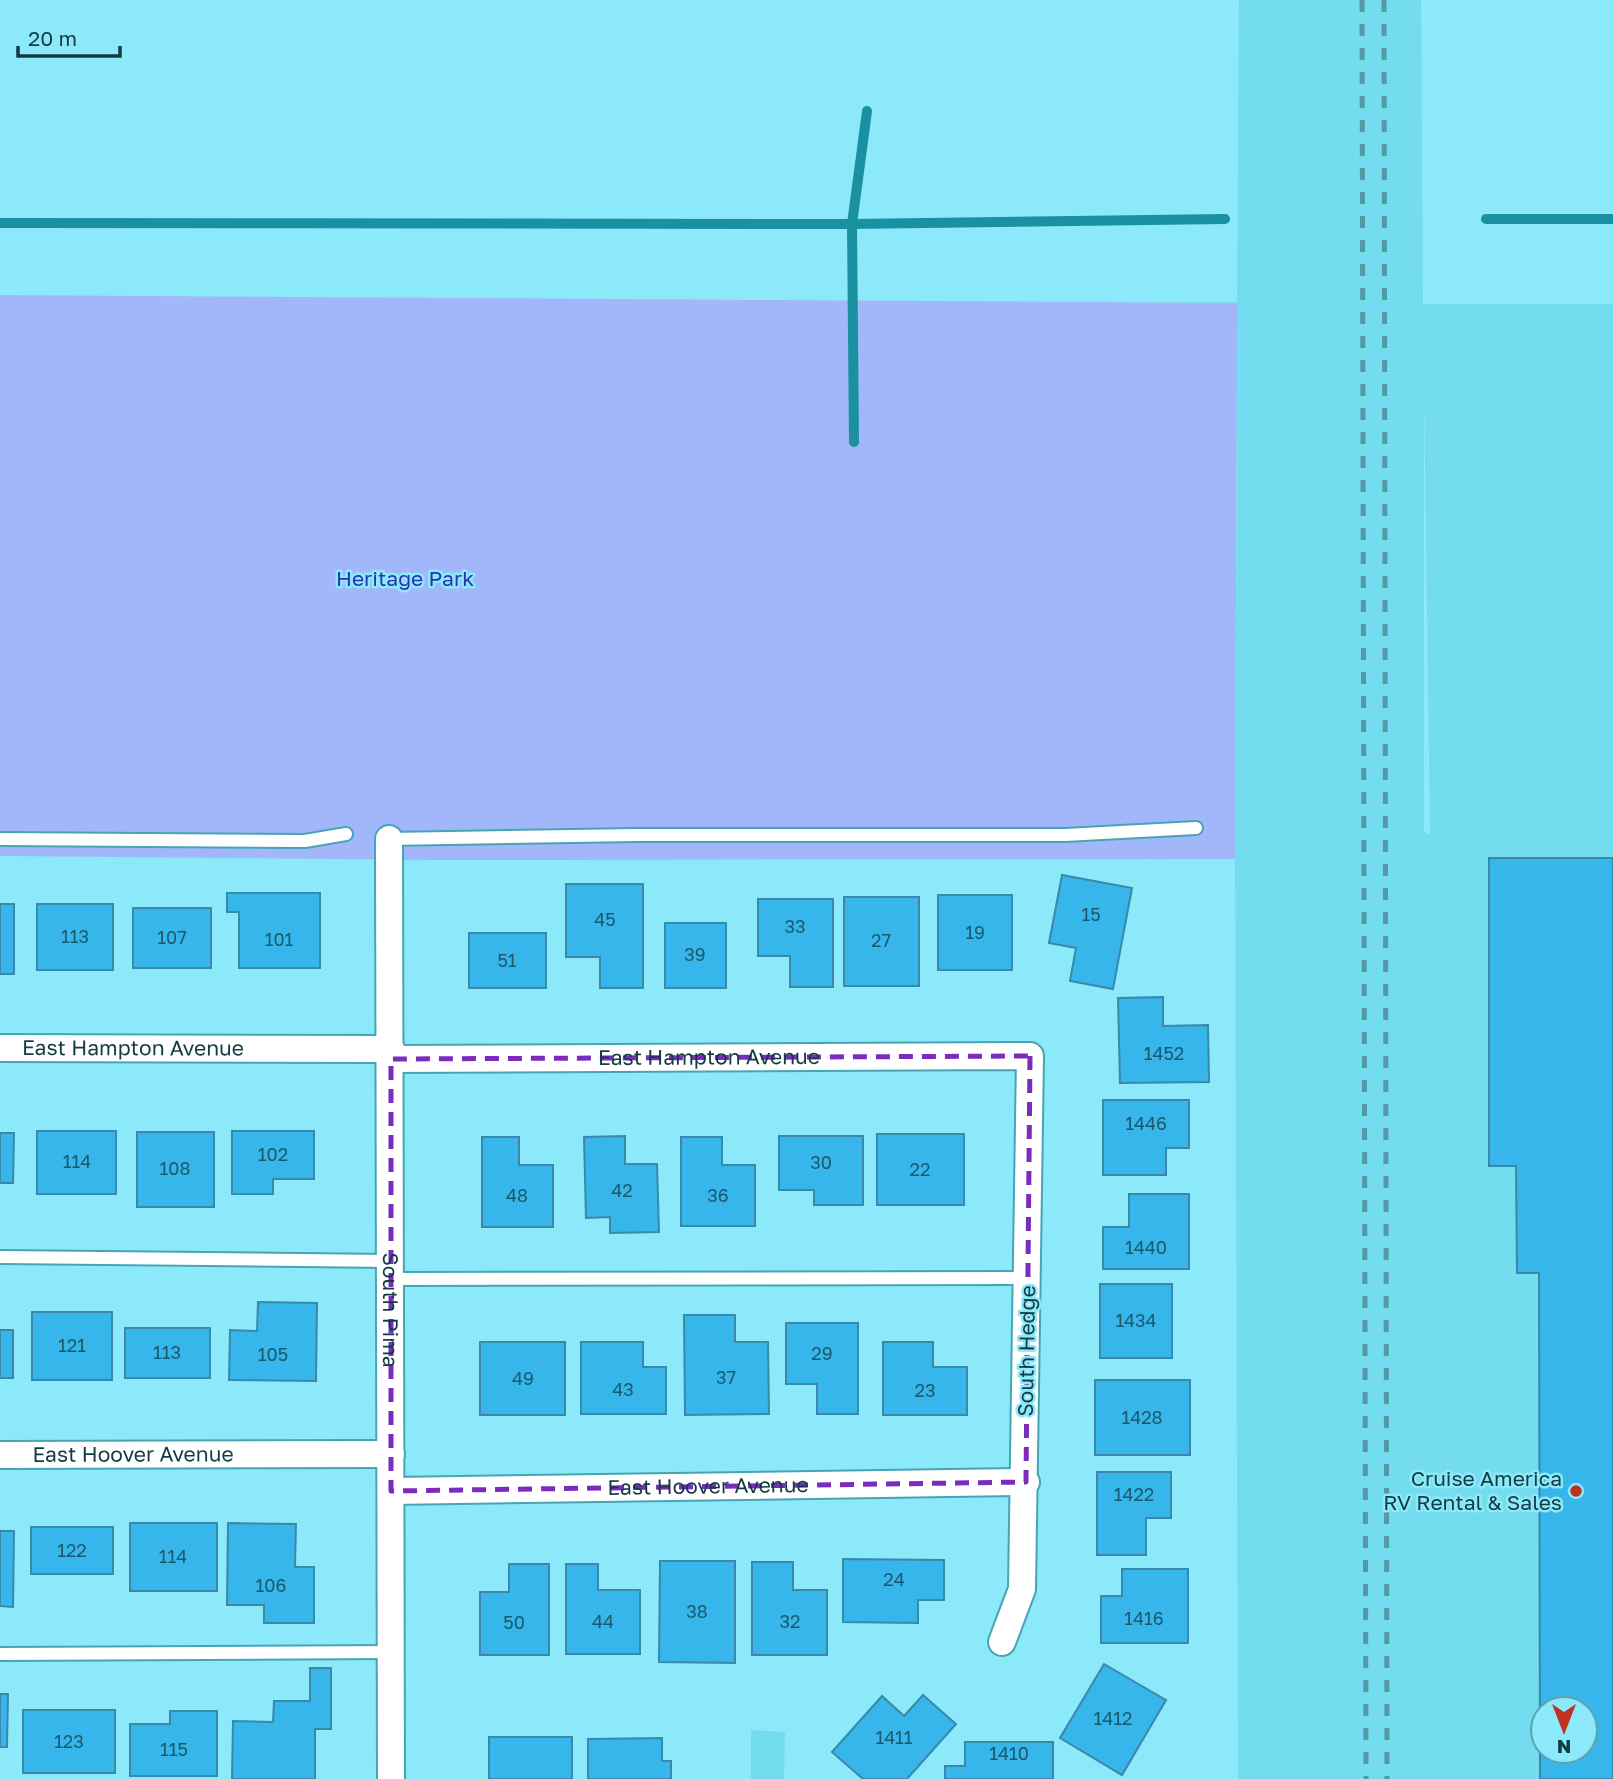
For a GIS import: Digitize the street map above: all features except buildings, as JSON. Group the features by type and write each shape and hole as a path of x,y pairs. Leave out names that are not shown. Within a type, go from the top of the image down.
{"street":[{"name":"South Pima","path":"389,839 391,1779"},
{"name":"East Hampton Avenue","path":"0,1048 391,1054 1030,1056"},
{"name":"South Hedge","path":"1002,1642 1022,1589 1026,1482 1030,1056"},
{"name":"East Hoover Avenue","path":"0,1455 391,1454"},
{"name":"East Hoover Avenue","path":"391,1491 1026,1482"}],"lane":[{"path":"389,839 636,835 1065,835 1196,828"},
{"path":"0,839 305,841 346,834"},
{"path":"0,1257 391,1270 1028,1278"},
{"path":"0,1654 391,1652"}],"highlighted area":[{"path":"1030,1056 1026,1482 391,1491 391,1059"}],"shaded area":[{"path":"1239,0 1421,0 1423,304 1613,304 1613,1779 1238,1779 1235,859 1237,440 1144,303 1237,302","holes":["1424,391 1430,834 1424,831"]},
{"path":"751,1730 785,1732 784,1779 751,1779"}],"green space":[{"name":"Heritage Park","path":"0,295 1237,303 1235,859 442,860 0,856"}],"waterway":[{"path":"854,442 852,224 867,111"},
{"path":"0,223 852,224 1225,219"},
{"path":"1486,219 1613,219"}],"railway":[{"path":"1362,0 1366,1779"},
{"path":"1384,0 1387,1779"}],"place":[{"name":"Cruise America RV Rental & Sales","path":"1576,1491"}]}
